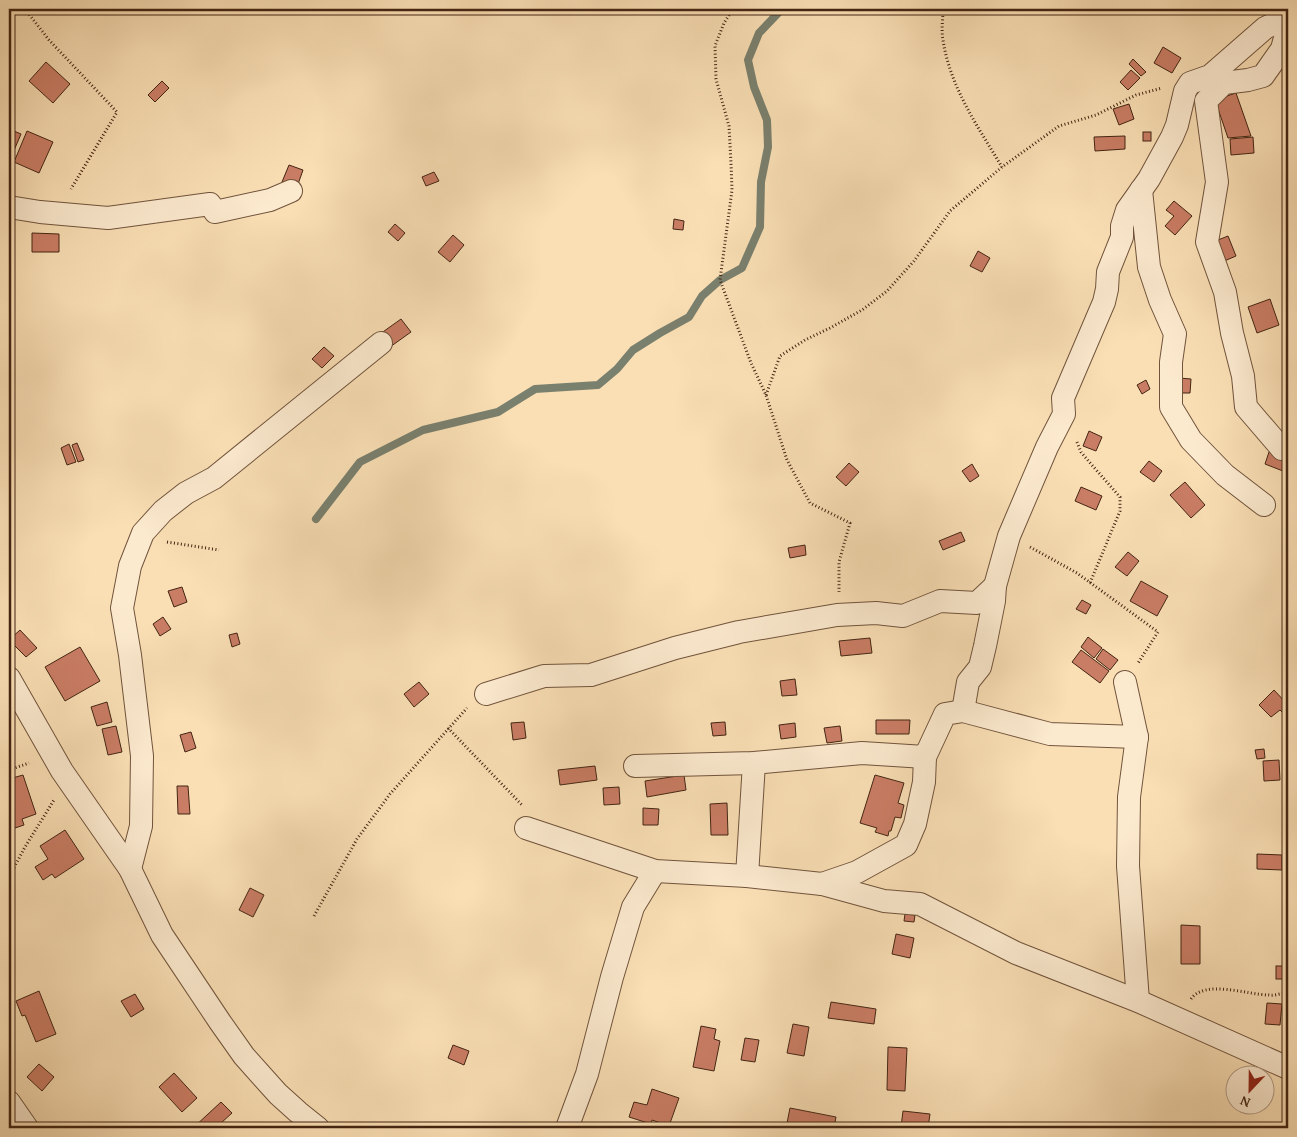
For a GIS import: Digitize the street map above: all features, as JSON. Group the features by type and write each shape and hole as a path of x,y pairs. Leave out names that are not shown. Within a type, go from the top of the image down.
{"street":[{"path":"962,711 968,682 980,667 993,609 995,586 1009,536 1047,447 1064,414 1063,398 1104,302 1108,272 1122,237 1122,226 1127,210 1172,137 1185,91 1190,83 1210,76 1265,28 1288,15 1278,9"},
{"path":"1282,449 1246,407 1243,376 1232,333 1225,292 1207,242 1217,182 1206,100 1224,83 1263,76 1282,49 1288,27"},
{"path":"1141,190 1149,267 1160,300 1175,334 1171,362 1171,407 1191,440 1225,475 1264,505"},
{"path":"9,207 37,212 108,218 210,204 215,212 270,200 292,191"},
{"path":"130,869 141,826 142,756 122,608 130,566 143,533 164,511 186,493 214,478 380,343"},
{"path":"486,694 544,676 592,675 675,648 739,632 837,615 876,613 903,616 940,601 977,603 995,586"},
{"path":"9,678 62,771 130,869 162,935 220,1022 244,1056 278,1094 318,1128"},
{"path":"1125,682 1137,736 1128,797 1128,866 1138,1001"},
{"path":"822,884 857,872 906,845 917,816 924,782 925,757 945,714 962,711 1050,734 1137,736"},
{"path":"635,766 754,763 862,753 925,757"},
{"path":"748,876 754,763"},
{"path":"526,828 655,871 748,876 822,884 884,901 920,904 1016,953 1138,1001 1288,1068"},
{"path":"567,1128 587,1074 612,977 633,907 655,871"},
{"path":"9,1102 27,1128"}],"path":[{"path":"25,9 49,40 117,112 73,188 37,212"},
{"path":"733,9 724,23 715,46 716,79 728,126 732,190 720,280 751,364 766,395 787,460 810,503 850,523 839,562 837,615"},
{"path":"943,9 943,39 952,77 976,124 1002,167"},
{"path":"766,395 780,356 804,340 862,310 887,291 914,261 950,211 1002,167 1058,126 1096,114 1136,94 1157,88 1190,83"},
{"path":"1064,414 1081,452 1104,481 1120,497 1120,511 1090,583"},
{"path":"1009,536 1078,573 1158,632 1125,682"},
{"path":"134,554 167,542 220,550"},
{"path":"314,916 357,839 390,794 473,701 486,694"},
{"path":"448,728 527,810 526,828"},
{"path":"1288,745 1288,750"},
{"path":"9,877 44,813 56,798 62,771"},
{"path":"1288,806 1285,824 1288,827"},
{"path":"1178,1018 1192,996 1202,990 1234,989 1270,996 1288,992"}],"building":[{"path":"1163,47 1181,58 1172,73 1154,63"},
{"path":"1133,59 1146,72 1141,76 1129,64"},
{"path":"46,62 70,84 53,103 29,81"},
{"path":"1131,70 1140,78 1128,90 1120,82"},
{"path":"162,81 169,88 155,102 148,95"},
{"path":"1236,93 1251,136 1228,138 1215,100"},
{"path":"1129,104 1134,119 1119,125 1113,109"},
{"path":"9,129 21,134 9,162"},
{"path":"27,131 53,142 39,173 14,162"},
{"path":"1143,132 1151,132 1151,141 1143,141"},
{"path":"1125,136 1125,149 1095,151 1094,137"},
{"path":"1253,137 1254,153 1231,155 1230,139"},
{"path":"289,165 303,170 297,187 282,182"},
{"path":"434,172 439,181 426,186 422,177"},
{"path":"1174,201 1192,216 1175,235 1165,226 1174,216 1166,210"},
{"path":"674,219 684,221 683,230 673,229"},
{"path":"395,224 405,233 398,241 388,232"},
{"path":"32,233 59,234 59,252 32,252"},
{"path":"453,235 464,245 450,262 438,252"},
{"path":"1228,236 1236,256 1222,262 1213,242"},
{"path":"978,251 990,258 982,272 970,266"},
{"path":"1270,299 1279,325 1257,333 1248,307"},
{"path":"401,319 411,332 390,347 380,334"},
{"path":"324,347 334,356 322,368 312,359"},
{"path":"1179,378 1191,379 1190,393 1178,393"},
{"path":"1146,380 1150,389 1142,394 1137,385"},
{"path":"1089,431 1102,437 1096,451 1083,446"},
{"path":"77,443 84,460 78,462 72,445"},
{"path":"69,444 76,462 67,465 61,448"},
{"path":"1269,452 1288,460 1288,473 1265,464"},
{"path":"1149,461 1162,471 1154,482 1140,472"},
{"path":"849,463 859,472 846,486 836,477"},
{"path":"972,464 979,476 970,482 962,471"},
{"path":"1185,482 1205,505 1191,518 1170,495"},
{"path":"1081,487 1102,496 1096,510 1075,501"},
{"path":"9,522 13,522 13,543 9,543"},
{"path":"961,532 965,541 943,550 939,541"},
{"path":"805,545 806,555 790,558 788,548"},
{"path":"1128,552 1139,561 1127,576 1115,567"},
{"path":"1141,581 1168,596 1157,616 1130,601"},
{"path":"182,587 187,602 174,607 168,591"},
{"path":"1082,600 1091,605 1086,614 1076,609"},
{"path":"163,617 171,629 160,636 153,624"},
{"path":"20,630 37,648 26,657 9,640"},
{"path":"237,633 240,644 232,647 229,635"},
{"path":"1088,637 1102,648 1094,658 1081,647"},
{"path":"870,638 872,653 841,656 839,641"},
{"path":"80,647 100,681 65,701 45,667"},
{"path":"1103,649 1118,660 1110,670 1096,659"},
{"path":"1081,650 1109,671 1100,683 1072,662"},
{"path":"795,679 797,695 782,696 780,681"},
{"path":"419,682 429,694 414,707 404,694"},
{"path":"1274,690 1288,705 1288,710 1284,714 1280,710 1271,717 1259,705"},
{"path":"107,702 112,722 97,726 91,707"},
{"path":"876,720 910,720 909,734 876,734"},
{"path":"524,722 526,738 513,740 511,723"},
{"path":"725,722 726,735 713,736 711,723"},
{"path":"795,723 796,737 781,739 779,725"},
{"path":"116,726 122,752 108,755 102,729"},
{"path":"840,726 842,741 827,743 824,728"},
{"path":"191,732 196,748 185,752 180,735"},
{"path":"1264,749 1265,758 1257,759 1255,750"},
{"path":"1279,760 1280,780 1264,781 1263,761"},
{"path":"595,766 597,780 560,785 558,770"},
{"path":"23,775 36,814 22,819 24,825 9,830 9,798 11,797 9,779"},
{"path":"684,775 686,790 647,797 645,781"},
{"path":"875,775 904,783 898,803 904,805 901,818 895,817 888,836 875,832 877,828 860,823"},
{"path":"177,786 188,786 190,814 178,814"},
{"path":"619,787 620,804 604,805 603,788"},
{"path":"727,803 728,835 711,835 710,804"},
{"path":"643,808 659,809 658,825 643,825"},
{"path":"65,830 84,859 55,878 52,874 43,880 35,867 48,859 40,846"},
{"path":"1257,854 1282,855 1282,870 1257,869"},
{"path":"250,888 264,895 253,917 239,910"},
{"path":"905,914 915,915 914,922 904,921"},
{"path":"1181,925 1200,926 1200,964 1181,964"},
{"path":"896,934 914,938 910,958 892,954"},
{"path":"1276,966 1288,966 1288,979 1276,979"},
{"path":"39,991 56,1034 36,1042 25,1015 22,1016 16,1001"},
{"path":"135,994 144,1009 131,1017 121,1001"},
{"path":"831,1002 876,1009 874,1024 828,1018"},
{"path":"1267,1003 1282,1004 1280,1025 1265,1024"},
{"path":"793,1024 809,1027 804,1056 787,1053"},
{"path":"701,1026 716,1029 714,1039 720,1041 714,1071 693,1067"},
{"path":"745,1038 759,1040 755,1062 741,1060"},
{"path":"453,1045 469,1051 464,1065 448,1058"},
{"path":"888,1047 907,1048 905,1091 887,1090"},
{"path":"39,1064 54,1077 42,1091 27,1077"},
{"path":"174,1073 197,1098 182,1112 159,1087"},
{"path":"652,1089 679,1098 669,1126 652,1120 651,1124 629,1117 634,1102 647,1105"},
{"path":"221,1102 232,1113 221,1123 226,1128 193,1128"},
{"path":"790,1108 836,1117 834,1128 786,1128"},
{"path":"903,1111 930,1114 928,1128 875,1128 875,1124 901,1127"}],"waterway":[{"path":"316,519 360,462 423,430 498,412 535,389 598,385 617,369 633,350 689,317 702,296 720,280 742,268 760,227 761,182 768,147 767,120 754,87 748,60 759,33 782,9"}]}
